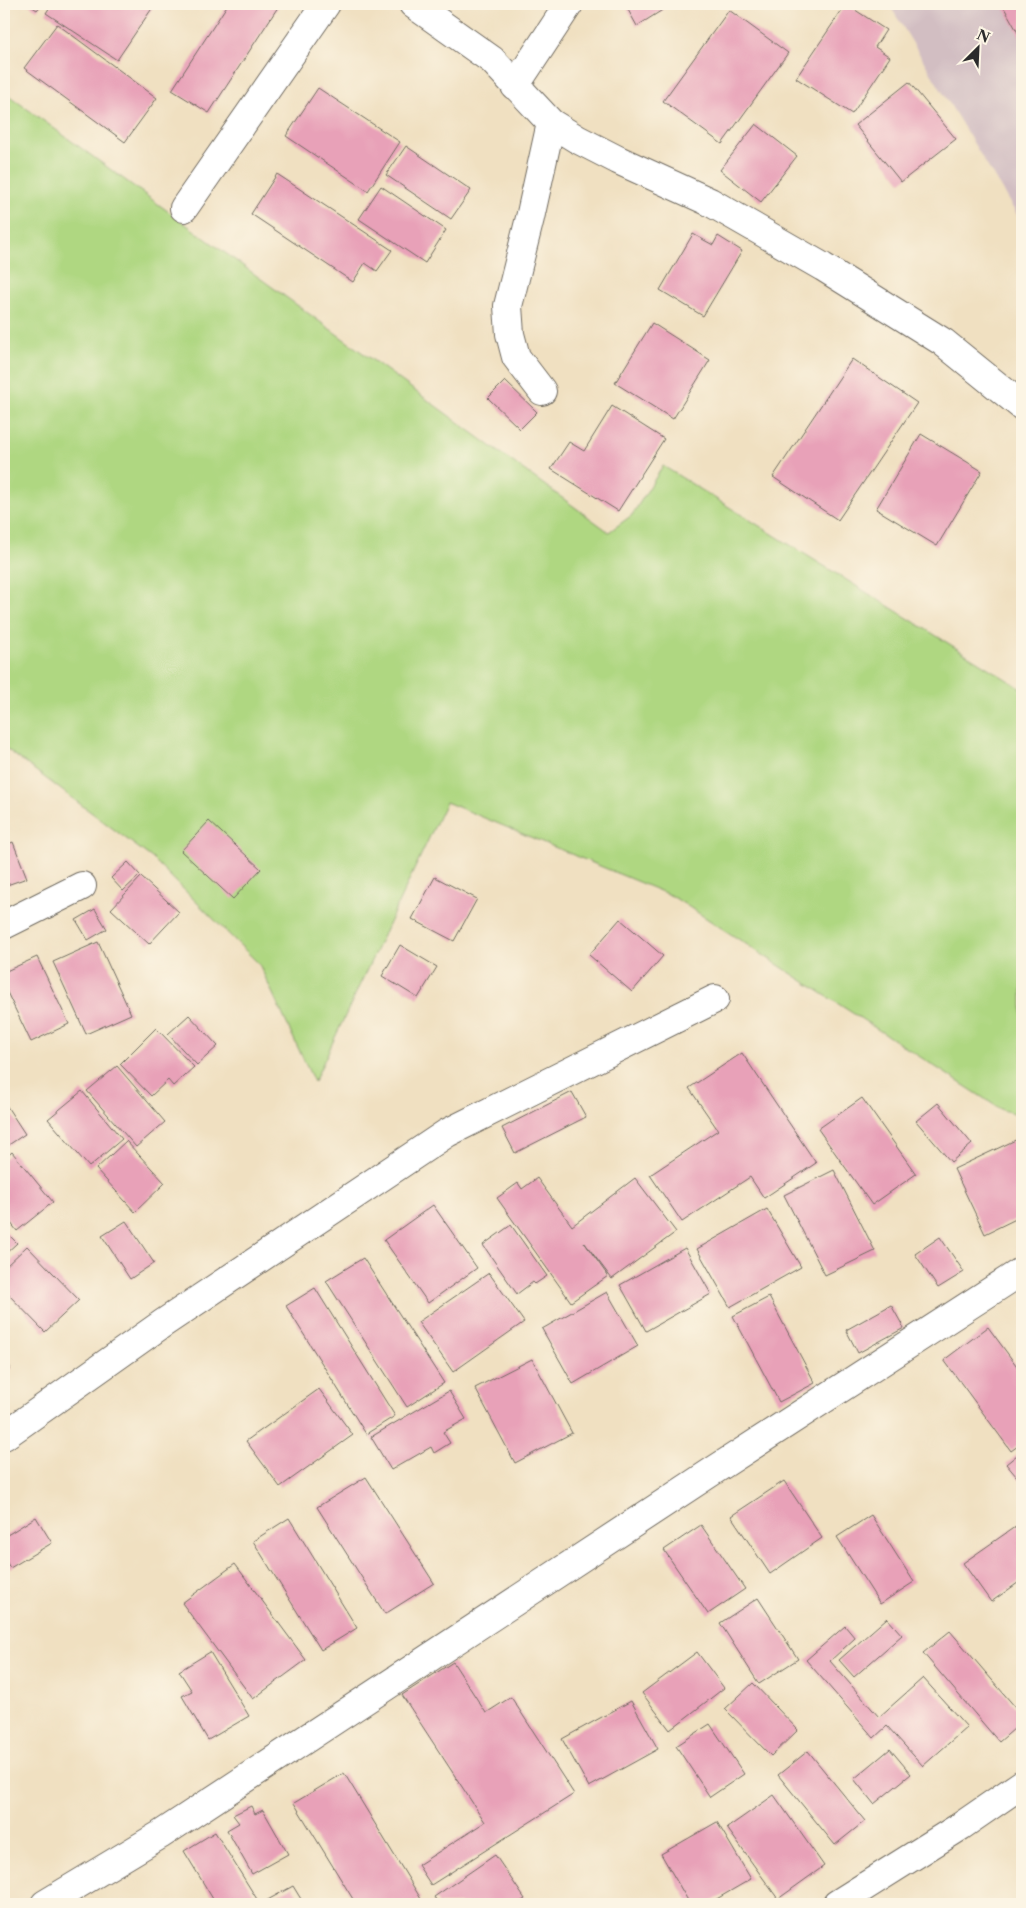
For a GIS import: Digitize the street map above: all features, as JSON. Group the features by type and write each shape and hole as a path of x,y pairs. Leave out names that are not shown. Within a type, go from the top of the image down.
{"street":[{"path":"184,208 326,4"},
{"path":"413,4 492,60 551,123 576,139 618,160 710,202 823,267 943,342 1022,406"},
{"path":"515,86 569,4"},
{"path":"542,391 516,357 510,334 508,306 551,123"},
{"path":"4,925 82,886"},
{"path":"4,1436 162,1324 447,1133 715,999"},
{"path":"46,1904 160,1835 716,1468 1022,1271"},
{"path":"837,1904 961,1826 1022,1784"}],"shaded area":[{"path":"889,4 1022,4 1022,223"}],"green space":[{"path":"4,92 609,532 632,515 663,466 1022,689 1022,1115 1002,1110 672,896 446,802 314,1082 259,964 152,858 4,747"}],"building":[{"path":"28,4 42,4 37,10"},
{"path":"52,4 155,4 117,60 46,13"},
{"path":"228,4 280,4 209,113 172,90"},
{"path":"634,4 672,4 637,26 627,8"},
{"path":"846,4 886,30 875,47 890,57 852,114 796,78"},
{"path":"1002,4 1022,4 1022,40"},
{"path":"729,10 788,53 722,144 663,101"},
{"path":"57,24 157,98 125,142 24,68"},
{"path":"909,82 956,139 901,182 855,125"},
{"path":"318,88 400,142 368,191 286,136"},
{"path":"756,124 797,156 761,202 720,170"},
{"path":"406,146 471,190 451,219 386,175"},
{"path":"277,174 392,250 377,271 365,263 353,282 251,214"},
{"path":"381,186 446,230 425,263 359,219"},
{"path":"693,234 713,245 718,236 742,251 703,316 660,290"},
{"path":"652,323 710,360 673,419 615,383"},
{"path":"852,359 917,403 838,520 773,477"},
{"path":"505,381 537,412 520,429 488,398"},
{"path":"612,406 664,439 618,511 551,469 569,442 584,451"},
{"path":"921,434 982,471 937,546 876,509"},
{"path":"209,821 261,869 233,899 181,851"},
{"path":"13,842 27,878 4,886 4,846"},
{"path":"128,862 140,875 123,891 111,878"},
{"path":"141,877 179,912 149,944 111,909"},
{"path":"435,877 477,899 454,941 412,919"},
{"path":"95,909 107,929 88,940 76,920"},
{"path":"620,919 663,956 632,992 589,955"},
{"path":"98,942 131,1014 86,1034 53,962"},
{"path":"400,945 437,967 418,998 382,976"},
{"path":"37,957 69,1024 31,1042 4,986 4,972"},
{"path":"189,1015 218,1046 197,1065 168,1034"},
{"path":"156,1028 194,1067 173,1086 168,1080 151,1096 120,1064"},
{"path":"742,1053 816,1163 764,1198 750,1177 682,1222 650,1175 718,1130 689,1088"},
{"path":"117,1066 165,1122 136,1147 87,1091"},
{"path":"82,1091 122,1139 89,1167 48,1119"},
{"path":"572,1092 586,1117 515,1153 502,1128"},
{"path":"862,1098 916,1174 872,1205 818,1129"},
{"path":"4,1102 25,1134 4,1148"},
{"path":"938,1103 972,1144 951,1162 916,1121"},
{"path":"1022,1137 1022,1216 985,1234 954,1169"},
{"path":"126,1141 165,1183 135,1212 96,1169"},
{"path":"12,1152 53,1202 17,1231 4,1214 4,1159"},
{"path":"834,1170 875,1251 825,1275 784,1195"},
{"path":"537,1178 572,1226 635,1178 676,1232 612,1279 584,1242 608,1276 571,1302 497,1198 518,1183 522,1189"},
{"path":"433,1205 477,1268 428,1303 384,1240"},
{"path":"767,1209 801,1267 730,1307 697,1249"},
{"path":"126,1221 154,1263 130,1279 102,1236"},
{"path":"511,1225 547,1276 535,1284 533,1282 517,1294 483,1245"},
{"path":"4,1230 17,1243 4,1255"},
{"path":"940,1237 964,1272 938,1288 915,1254"},
{"path":"27,1246 79,1300 45,1332 4,1290 4,1268"},
{"path":"685,1248 711,1294 646,1331 620,1285"},
{"path":"363,1258 444,1383 407,1407 326,1281"},
{"path":"489,1273 524,1322 453,1372 418,1322"},
{"path":"315,1288 395,1416 366,1434 286,1306"},
{"path":"607,1292 638,1346 573,1384 542,1329"},
{"path":"769,1297 815,1383 779,1402 733,1316"},
{"path":"891,1305 904,1328 858,1353 846,1330"},
{"path":"988,1327 1022,1373 1022,1443 1011,1451 944,1360"},
{"path":"4,1359 11,1368 4,1373"},
{"path":"532,1359 572,1433 515,1463 475,1388"},
{"path":"319,1389 353,1435 280,1487 246,1441"},
{"path":"449,1391 466,1419 443,1432 450,1443 434,1453 431,1447 391,1470 371,1437"},
{"path":"1022,1451 1022,1483 1006,1464"},
{"path":"366,1477 434,1583 385,1614 317,1507"},
{"path":"784,1481 822,1538 770,1574 731,1516"},
{"path":"871,1515 914,1582 880,1604 837,1537"},
{"path":"36,1517 52,1543 10,1568 4,1558 4,1537"},
{"path":"289,1518 357,1628 321,1650 253,1541"},
{"path":"1022,1522 1022,1580 991,1602 963,1563"},
{"path":"701,1525 745,1589 708,1614 664,1550"},
{"path":"235,1564 306,1660 253,1699 182,1603"},
{"path":"758,1598 798,1659 759,1684 720,1623"},
{"path":"887,1618 902,1635 854,1677 839,1660"},
{"path":"845,1626 855,1638 830,1661 879,1717 923,1678 967,1727 923,1766 887,1726 874,1738 806,1660"},
{"path":"950,1631 1022,1715 1022,1722 999,1742 923,1653"},
{"path":"210,1652 249,1716 208,1740 182,1696 192,1691 179,1671"},
{"path":"697,1652 724,1688 670,1730 642,1693"},
{"path":"453,1662 486,1713 511,1697 574,1794 431,1885 418,1865 485,1822 402,1695"},
{"path":"753,1683 798,1730 771,1756 725,1709"},
{"path":"631,1701 658,1749 589,1787 562,1739"},
{"path":"710,1724 744,1774 710,1797 676,1746"},
{"path":"890,1749 911,1774 874,1804 854,1779"},
{"path":"808,1751 865,1821 835,1845 778,1775"},
{"path":"344,1773 421,1899 413,1904 356,1904 294,1803"},
{"path":"774,1795 824,1866 778,1899 727,1828"},
{"path":"251,1806 255,1814 263,1810 288,1854 252,1874 227,1830 239,1823 233,1815"},
{"path":"717,1822 751,1879 708,1904 690,1904 661,1854"},
{"path":"215,1832 260,1904 216,1904 184,1851"},
{"path":"495,1855 525,1899 517,1904 439,1904 434,1897"},
{"path":"293,1886 304,1904 266,1904 264,1902"}]}
